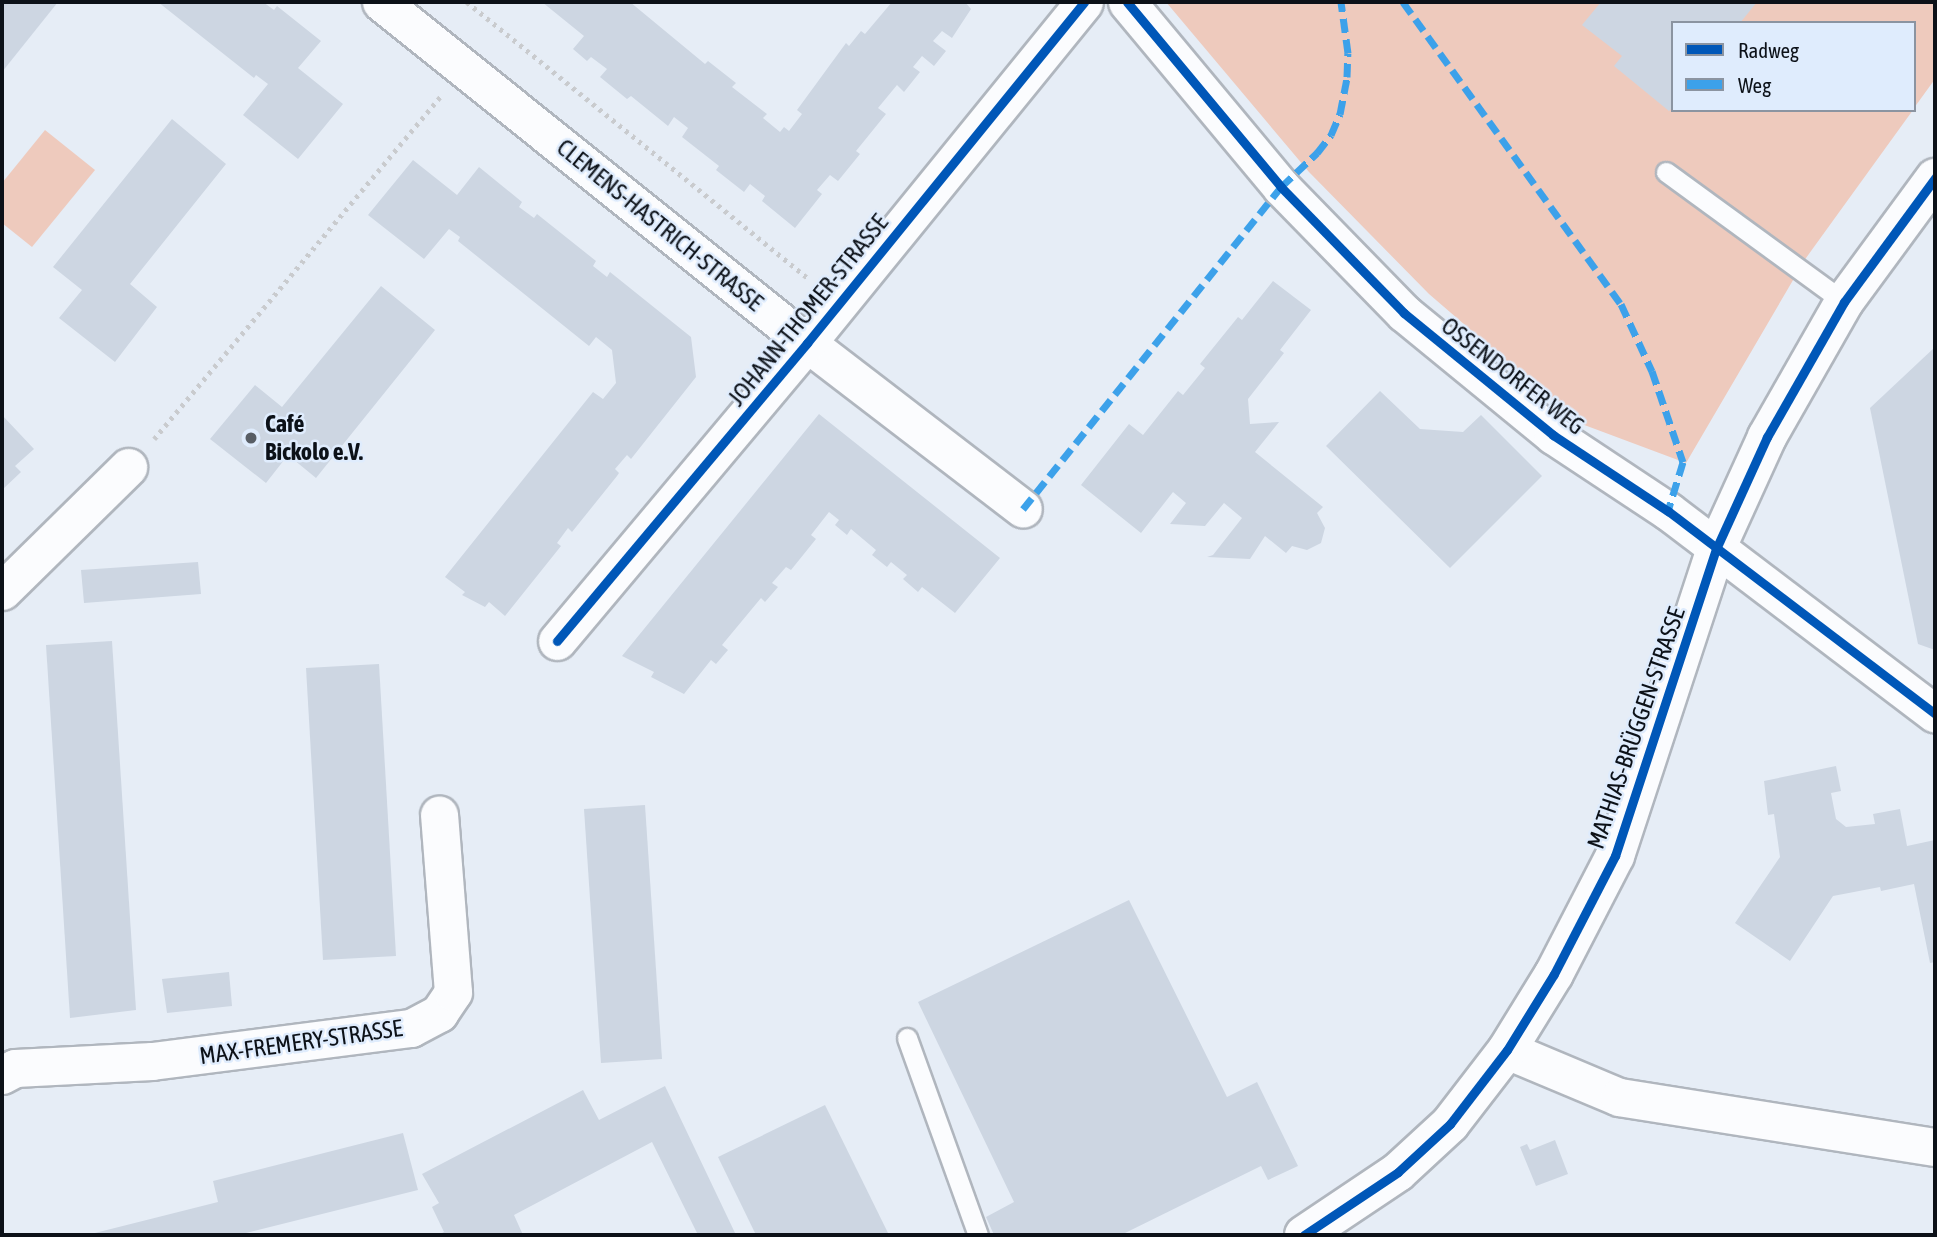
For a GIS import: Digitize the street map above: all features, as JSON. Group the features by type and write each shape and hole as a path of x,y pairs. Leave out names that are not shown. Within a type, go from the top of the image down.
{"street":[{"name":"CLEMENS-HASTRICH-STRASSE","path":"381,2 807,343 1023,509"},
{"name":"JOHANN-THOMER-STRASSE","path":"557,640 807,343 1084,2"},
{"name":"OSSENDORFER WEG","path":"1127,2 1281,187 1404,313 1553,435 1657,504 1935,714"},
{"name":"MATHIAS-BRÜGGEN-STRASSE","path":"1304,1235 1398,1172 1450,1124 1507,1050 1554,974 1615,856 1717,549 1768,437 1844,302 1935,178"},
{"path":"2,591 128,467"},
{"name":"MAX-FREMERY-STRASSE","path":"2,1074 15,1068 152,1061 411,1028 439,1013 453,992 439,815"},
{"path":"1507,1050 1619,1097 1935,1147"}],"lane":[{"path":"1666,172 1844,302"},
{"path":"907,1038 978,1235"}],"path":[{"path":"467,2 839,303"},
{"path":"128,467 463,69"}],"shaded area":[{"path":"1166,2 1935,2 1935,79 1916,105 1916,21 1671,21 1671,112 1912,112 1806,258 1686,463 1579,423 1429,294 1309,172"},
{"path":"45,130 95,170 32,247 2,223 2,183"}],"building":[{"path":"2,2 58,2 2,72"},
{"path":"158,2 263,2 274,10 277,6 321,41 298,68 343,104 298,159 243,115 268,84 256,75 254,78"},
{"path":"542,2 630,2 705,64 708,61 736,83 732,87 767,114 763,118 780,132 784,127 789,131 802,114 797,110 846,43 849,46 861,31 865,34 892,2 965,2 971,9 952,38 942,31 933,41 946,51 934,66 922,56 913,67 920,72 904,92 897,85 878,108 886,114 856,151 860,154 838,181 830,175 817,190 822,194 795,228 762,201 765,196 750,184 744,192 716,170 719,166 682,137 688,128 674,117 668,126 631,96 627,99 600,77 607,69 591,57 587,61 573,49 584,36"},
{"path":"1601,2 1757,2 1742,21 1671,21 1669,111 1614,66 1622,56 1582,25"},
{"path":"172,119 226,164 130,284 157,307 115,362 59,318 82,290 53,267"},
{"path":"413,160 457,195 479,167 522,202 519,207 534,218 537,214 596,261 593,266 607,277 610,272 691,337 696,377 631,459 627,455 615,469 619,473 617,476 572,532 568,528 557,543 561,546 505,616 489,602 485,607 462,595 465,592 445,577 593,392 603,399 616,383 612,350 596,337 589,346 458,241 460,237 449,229 424,259 368,215"},
{"path":"1273,281 1311,310 1280,350 1284,353 1248,399 1250,424 1279,422 1255,452 1323,507 1317,513 1325,528 1321,543 1307,550 1292,546 1286,553 1265,536 1250,559 1207,557 1213,555 1242,518 1224,503 1205,526 1170,524 1186,503 1173,492 1141,533 1081,485 1129,424 1143,435 1178,391 1183,395 1205,368 1200,364 1238,317 1242,320"},
{"path":"381,286 435,330 316,478 288,455 266,483 210,439 255,385 282,407"},
{"path":"1935,347 1935,650 1918,644 1870,408"},
{"path":"1380,391 1420,429 1463,432 1481,415 1542,476 1450,568 1326,446"},
{"path":"819,414 1000,558 955,613 922,587 918,592 903,579 907,575 891,562 887,567 872,555 876,550 851,529 847,535 835,525 839,520 829,512 811,535 816,539 791,570 786,567 772,583 778,587 765,602 761,598 722,645 728,650 716,664 711,660 684,694 651,677 654,672 622,656"},
{"path":"2,415 34,449 15,466 21,472 2,490"},
{"path":"198,562 201,594 84,603 81,570"},
{"path":"112,641 136,1010 70,1018 46,645"},
{"path":"379,664 396,956 323,960 306,668"},
{"path":"1836,766 1841,791 1831,793 1836,819 1846,827 1875,824 1873,814 1900,809 1907,846 1935,840 1935,962 1930,963 1914,884 1833,896 1790,961 1735,923 1780,857 1774,814 1768,815 1764,781"},
{"path":"645,805 662,1059 601,1063 584,809"},
{"path":"1129,900 1227,1097 1257,1082 1298,1166 1268,1180 1261,1166 1121,1235 994,1235 986,1217 1014,1202 918,1002"},
{"path":"229,972 232,1006 167,1013 162,979"},
{"path":"665,1086 736,1235 698,1235 652,1142 514,1215 523,1235 438,1235 444,1232 432,1207 439,1203 422,1174 583,1090 599,1120"},
{"path":"825,1105 889,1235 756,1235 718,1157"},
{"path":"403,1133 418,1190 238,1235 87,1235 218,1202 213,1181"},
{"path":"1555,1140 1568,1174 1536,1186 1520,1147 1527,1144 1530,1150"}],"marked path":[{"path":"1023,509 1281,187 1317,153 1331,135 1340,114 1347,77 1348,53 1341,2"},
{"path":"1403,2 1621,304 1652,371 1683,462 1668,511"}],"cycle path":[{"path":"557,641 807,343 1084,2"},
{"path":"1127,2 1281,187 1404,313 1553,435 1668,511 1935,714"},
{"path":"1304,1235 1398,1172 1450,1124 1507,1050 1554,974 1615,856 1716,549 1767,437 1844,302 1935,178"}],"place":[{"name":"Café Bickolo e.V.","path":"251,438"}]}
